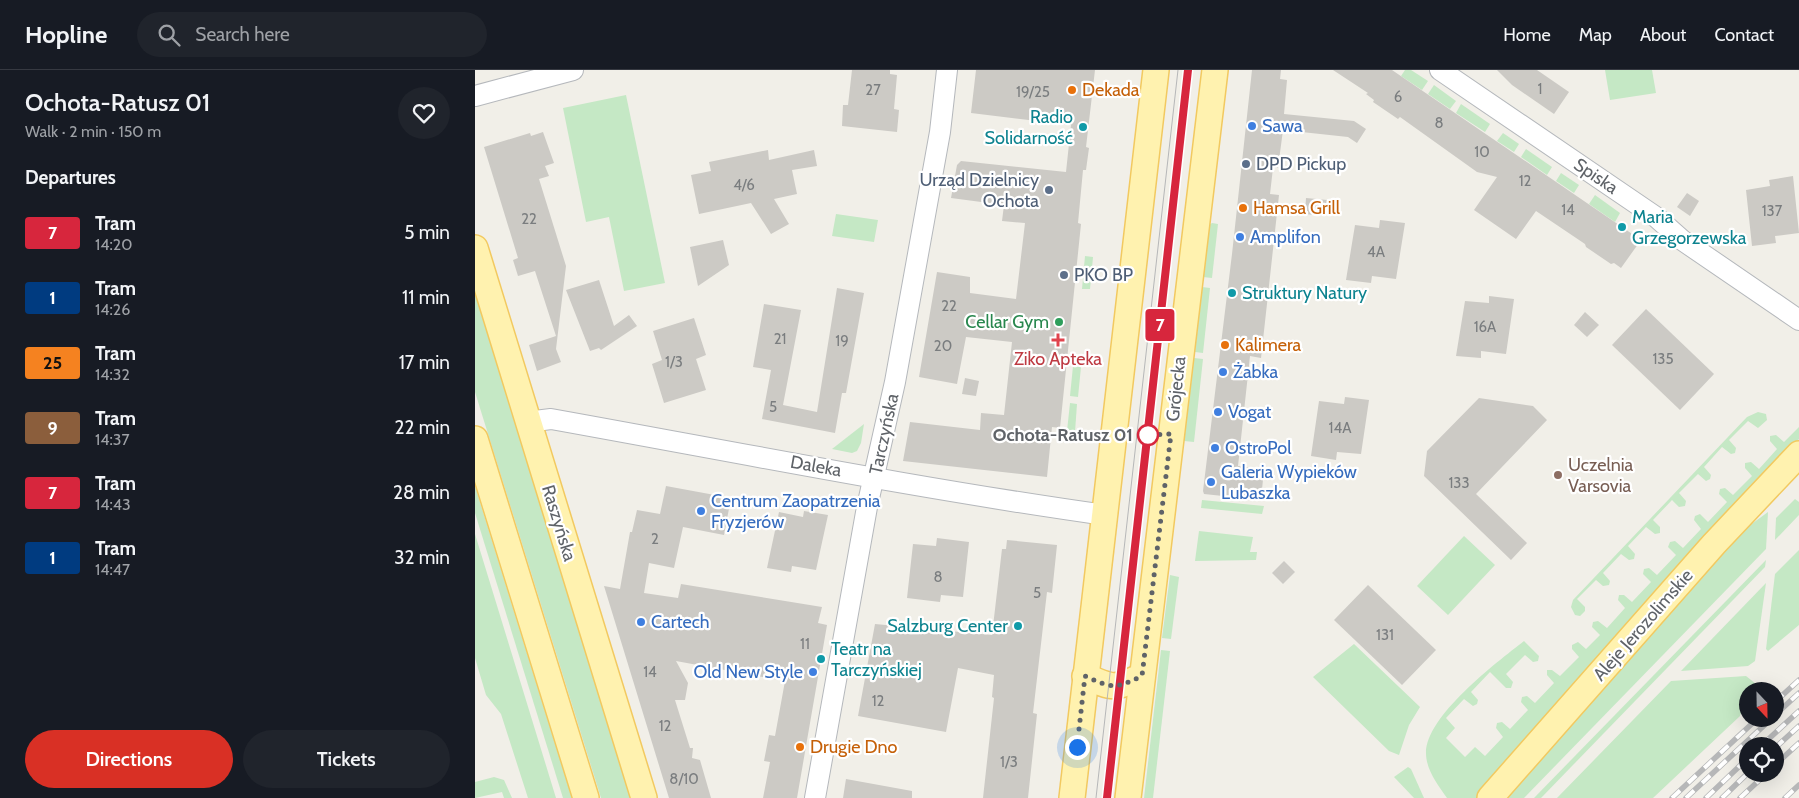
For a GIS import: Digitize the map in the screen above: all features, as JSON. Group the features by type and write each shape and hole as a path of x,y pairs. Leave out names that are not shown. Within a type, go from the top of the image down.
{"main road":[{"path":"1072,798 1156,70"},
{"name":"Grójecka","path":"1129,798 1215,70"},
{"name":"Raszyńska","path":"475,248 643,798"},
{"path":"475,438 586,798"},
{"name":"Aleje Jerozolimskie","path":"1491,798 1707,552 1799,454"},
{"path":"1085,676 1109,687 1119,687 1142,676"}],"street":[{"path":"475,96 573,70"},
{"name":"Tarczyńska","path":"815,798 874,477 911,292 940,132 947,70"},
{"name":"Spiska","path":"1440,70 1656,216 1682,240 1799,320"},
{"name":"Daleka","path":"527,422 551,418 915,486 1105,515"}],"green space":[{"path":"1405,70 1411,70 1428,81 1422,90 1401,76"},
{"path":"1605,70 1652,70 1656,93 1610,100"},
{"path":"1434,85 1456,101 1450,109 1428,94"},
{"path":"626,95 665,283 624,291 609,217 586,222 563,108"},
{"path":"1461,104 1490,124 1485,132 1456,113"},
{"path":"1503,133 1519,144 1514,152 1497,141"},
{"path":"1526,149 1552,167 1547,175 1521,157"},
{"path":"1561,173 1579,185 1574,193 1556,181"},
{"path":"1595,195 1620,213 1615,222 1589,204"},
{"path":"836,214 878,220 874,242 832,236"},
{"path":"1212,223 1218,224 1212,278 1203,277 1209,225"},
{"path":"1085,256 1093,257 1090,289 1082,289"},
{"path":"475,287 633,798 601,798 475,392"},
{"path":"1202,287 1210,288 1203,353 1195,352"},
{"path":"1194,358 1203,359 1194,442 1184,441"},
{"path":"1073,366 1081,367 1078,397 1070,396"},
{"path":"1070,403 1077,404 1075,432 1067,431"},
{"path":"1758,412 1766,414 1767,420 1758,428 1748,421 1729,440 1736,448 1735,453 1731,454 1722,447 1704,467 1711,475 1710,479 1706,481 1698,474 1679,493 1686,501 1685,506 1679,507 1672,500 1653,520 1660,527 1660,533 1655,534 1646,527 1628,546 1635,554 1634,559 1629,560 1621,554 1603,573 1610,581 1609,585 1603,586 1596,580 1577,599 1585,607 1585,611 1580,616 1575,615 1571,607 1573,600 1747,417"},
{"path":"864,424 861,443 857,451 852,453 832,449"},
{"path":"1799,427 1799,439 1711,532 1478,798 1447,798 1430,771 1426,753 1429,738 1437,723 1464,691 1524,641 1539,656 1538,661 1533,662 1525,655 1506,674 1513,682 1511,688 1506,688 1490,672 1471,692 1478,700 1477,704 1473,706 1464,699 1446,718 1455,728 1446,738 1465,757 1475,747 1485,756 1503,737 1496,728 1497,723 1502,722 1510,729 1528,710 1521,702 1522,697 1527,696 1535,703 1554,683 1547,675 1547,670 1552,670 1560,676 1579,657 1572,649 1572,645 1578,642 1586,649 1600,635 1592,627 1593,622 1598,621 1607,628 1625,608 1618,600 1619,595 1624,595 1632,602 1651,582 1643,574 1644,569 1649,568 1657,575 1676,555 1668,547 1670,542 1675,541 1683,548 1701,529 1694,520 1695,516 1700,514 1708,522 1727,502 1719,494 1720,489 1725,488 1733,495 1752,476 1745,468 1745,463 1751,462 1759,469 1777,449 1770,441 1770,436 1776,435 1784,442"},
{"path":"475,486 572,798 563,798 475,513"},
{"path":"1795,499 1799,502 1799,515 1775,540 1776,518"},
{"path":"1202,500 1264,506 1262,514 1201,508"},
{"path":"1768,512 1766,549 1524,798 1503,798 1742,531"},
{"path":"1199,531 1253,537 1250,552 1257,552 1256,560 1195,561"},
{"path":"475,534 556,798 528,798 501,714 486,695 475,658"},
{"path":"1464,536 1495,565 1448,615 1417,586"},
{"path":"1799,550 1799,625 1768,651 1766,649 1775,574"},
{"path":"1766,560 1765,567 1541,798 1534,798"},
{"path":"1170,575 1179,577 1171,639 1162,638"},
{"path":"1766,583 1755,661 1748,666 1681,671"},
{"path":"1354,644 1420,707 1409,725 1399,755 1389,751 1313,677"},
{"path":"1161,650 1170,651 1153,798 1144,798"},
{"path":"1746,676 1754,682 1739,682 1739,717 1653,798 1557,798 1671,681"},
{"path":"1408,767 1411,769 1424,798 1414,798 1394,777"},
{"path":"494,777 504,780 512,798 504,798 502,792 475,798 475,782"}],"building":[{"path":"852,70 890,70 890,74 897,75 894,109 899,110 897,132 842,126 843,105 848,105"},
{"path":"976,70 1095,70 1086,147 1089,148 1086,170 1083,170 1078,223 1081,224 1060,428 1052,427 1047,477 903,461 910,422 980,430 981,413 1004,415 1012,342 966,337 957,384 919,377 937,272 970,277 970,293 1016,299 1025,223 1002,221 1004,205 951,198 957,165 961,161 1066,172 1071,125 971,113"},
{"path":"1252,70 1281,70 1280,79 1287,80 1284,114 1354,121 1366,129 1357,143 1348,137 1283,130 1278,168 1273,168 1270,194 1279,195 1261,358 1250,356 1238,466 1264,469 1261,500 1204,494 1203,491"},
{"path":"1333,70 1392,70 1641,240 1621,268 1614,263 1611,264 1536,211 1516,239 1474,210 1497,177 1477,172 1400,117 1398,119 1373,102 1374,100 1366,94 1368,93"},
{"path":"1497,70 1537,70 1569,92 1554,114 1512,85"},
{"path":"543,132 554,163 545,166 549,176 539,179 566,266 556,349 561,362 537,371 529,345 556,336 535,271 518,276 513,260 518,258 484,147 530,133 531,136"},
{"path":"768,150 769,160 814,150 817,166 792,170 797,194 774,199 789,224 771,234 751,203 699,214 691,175 711,171 709,162"},
{"path":"1793,176 1799,233 1775,236 1776,243 1752,246 1746,190 1770,186 1769,180"},
{"path":"1687,193 1699,201 1690,216 1677,207"},
{"path":"1306,198 1327,200 1325,216 1305,214"},
{"path":"1380,220 1405,223 1396,279 1372,276 1371,283 1346,280 1355,225 1379,228"},
{"path":"723,240 729,265 698,286 690,247"},
{"path":"599,280 614,326 629,315 637,326 601,350 599,348 590,351 566,290"},
{"path":"837,288 864,293 846,393 842,393 835,433 762,419 771,370 753,367 764,304 801,310 783,405 817,412"},
{"path":"1489,296 1514,299 1506,354 1481,351 1481,358 1456,356 1465,301 1489,303"},
{"path":"1646,309 1714,374 1680,410 1612,345"},
{"path":"1585,312 1599,325 1587,337 1574,325"},
{"path":"694,318 706,355 696,359 706,390 664,403 652,364 662,360 653,331"},
{"path":"965,378 979,381 976,396 962,394"},
{"path":"1345,397 1369,400 1361,454 1337,452 1336,460 1311,456 1319,401 1344,404"},
{"path":"1479,398 1533,406 1547,420 1476,494 1527,543 1511,560 1424,476 1427,451"},
{"path":"666,486 731,498 724,535 683,527 674,568 649,563 644,593 678,598 681,584 822,607 818,623 827,625 797,798 763,798 770,762 764,761 769,735 775,736 785,681 676,661 688,683 685,700 675,700 690,748 693,748 692,758 700,760 711,798 669,798 604,586 620,589 630,532 632,532 637,510 660,514"},
{"path":"804,511 828,515 816,570 792,566 791,572 767,568 779,512 803,517"},
{"path":"937,538 969,542 963,597 941,595 940,602 907,598 913,544 936,546"},
{"path":"1007,540 1057,545 1052,593 1047,592 1033,713 1037,714 1028,798 983,798 994,698 992,697 994,675 958,668 946,732 858,716 875,624 992,635 1002,549 1006,549"},
{"path":"1284,561 1295,572 1283,584 1272,573"},
{"path":"1368,585 1436,650 1402,685 1334,620"},
{"path":"846,779 912,791 912,798 843,798"}],"tram line":[{"path":"1096,798 1178,70"},
{"path":"1107,798 1188,70"},
{"name":"7","path":"1107,798 1188,70"}],"railway":[{"path":"1784,694 1799,680"},
{"path":"1784,707 1799,693"},
{"path":"1771,737 1799,711"},
{"path":"1784,740 1799,726"},
{"path":"1672,798 1747,728"},
{"path":"1686,798 1761,728"},
{"path":"1784,757 1799,743"},
{"path":"1706,798 1739,767"},
{"path":"1722,798 1739,782"},
{"path":"1740,798 1757,782"},
{"path":"1785,798 1799,785"}],"place":[{"name":"Dekada","path":"1072,90"},
{"name":"Sawa","path":"1252,126"},
{"name":"Radio Solidarność","path":"1083,127"},
{"name":"DPD Pickup","path":"1246,164"},
{"name":"Urząd Dzielnicy Ochota","path":"1049,190"},
{"name":"Hamsa Grill","path":"1243,208"},
{"name":"Maria Grzegorzewska","path":"1622,227"},
{"name":"Amplifon","path":"1240,237"},
{"name":"PKO BP","path":"1064,275"},
{"name":"Struktury Natury","path":"1232,293"},
{"name":"Cellar Gym","path":"1059,322"},
{"name":"Ziko Apteka","path":"1058,340"},
{"name":"Kalimera","path":"1225,345"},
{"name":"Żabka","path":"1223,372"},
{"name":"Vogat","path":"1218,412"},
{"name":"Ochota-Ratusz 01","path":"1148,435"},
{"name":"OstroPol","path":"1215,448"},
{"name":"Uczelnia Varsovia","path":"1558,475"},
{"name":"Galeria Wypieków Lubaszka","path":"1211,482"},
{"name":"Centrum Zaopatrzenia Fryzjerów","path":"701,511"},
{"name":"Cartech","path":"641,622"},
{"name":"Salzburg Center","path":"1018,626"},
{"name":"Teatr na Tarczyńskiej","path":"821,659"},
{"name":"Old New Style","path":"813,672"},
{"name":"Drugie Dno","path":"800,747"}],"route":[{"path":"1077,747 1085,676 1109,687 1119,687 1142,676 1171,434 1148,435"}]}
